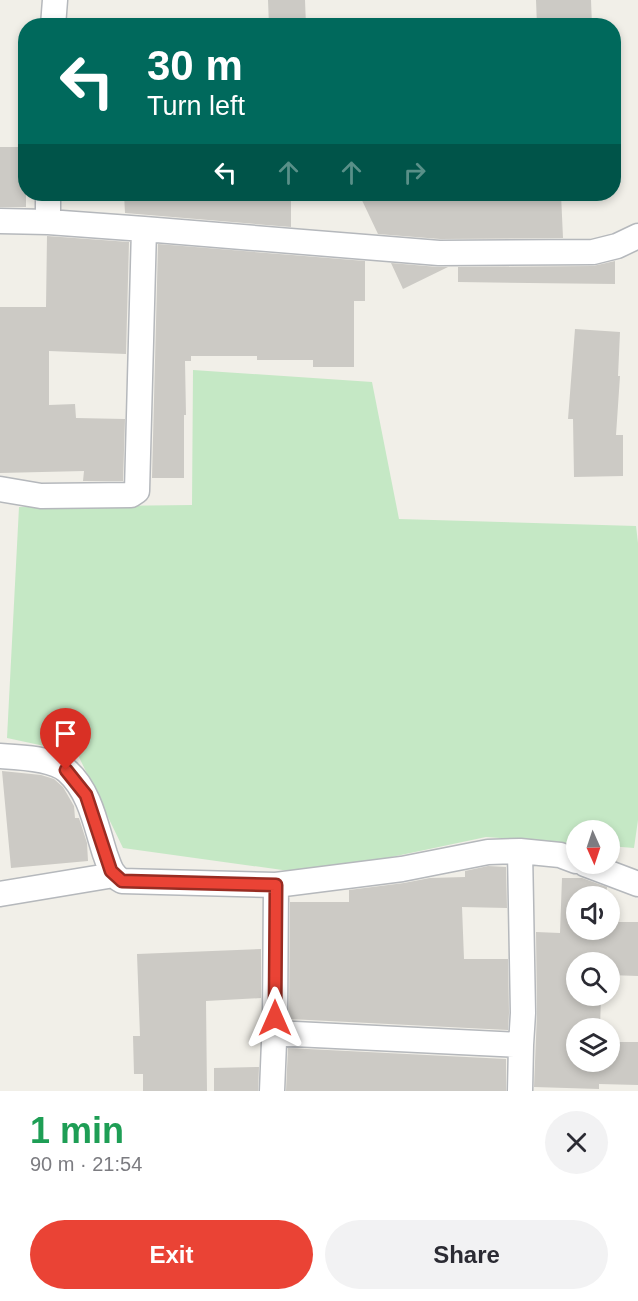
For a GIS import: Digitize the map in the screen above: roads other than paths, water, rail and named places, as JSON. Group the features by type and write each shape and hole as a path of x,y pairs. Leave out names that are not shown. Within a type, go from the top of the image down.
{"street":[{"path":"54,18 55,0"},
{"path":"48,201 48,222"},
{"path":"0,221 48,222 439,253 593,252 617,246 638,236"},
{"path":"0,489 41,496 131,495 137,491 144,229"},
{"path":"0,756 34,759 66,770 86,795 111,871 122,881 276,885 402,869 488,852 520,852 566,857"},
{"path":"520,852 523,1013 520,1044 520,1091"},
{"path":"612,874 638,884"},
{"path":"0,894 114,875"},
{"path":"272,1091 276,885"},
{"path":"274,1033 520,1044"}]}
